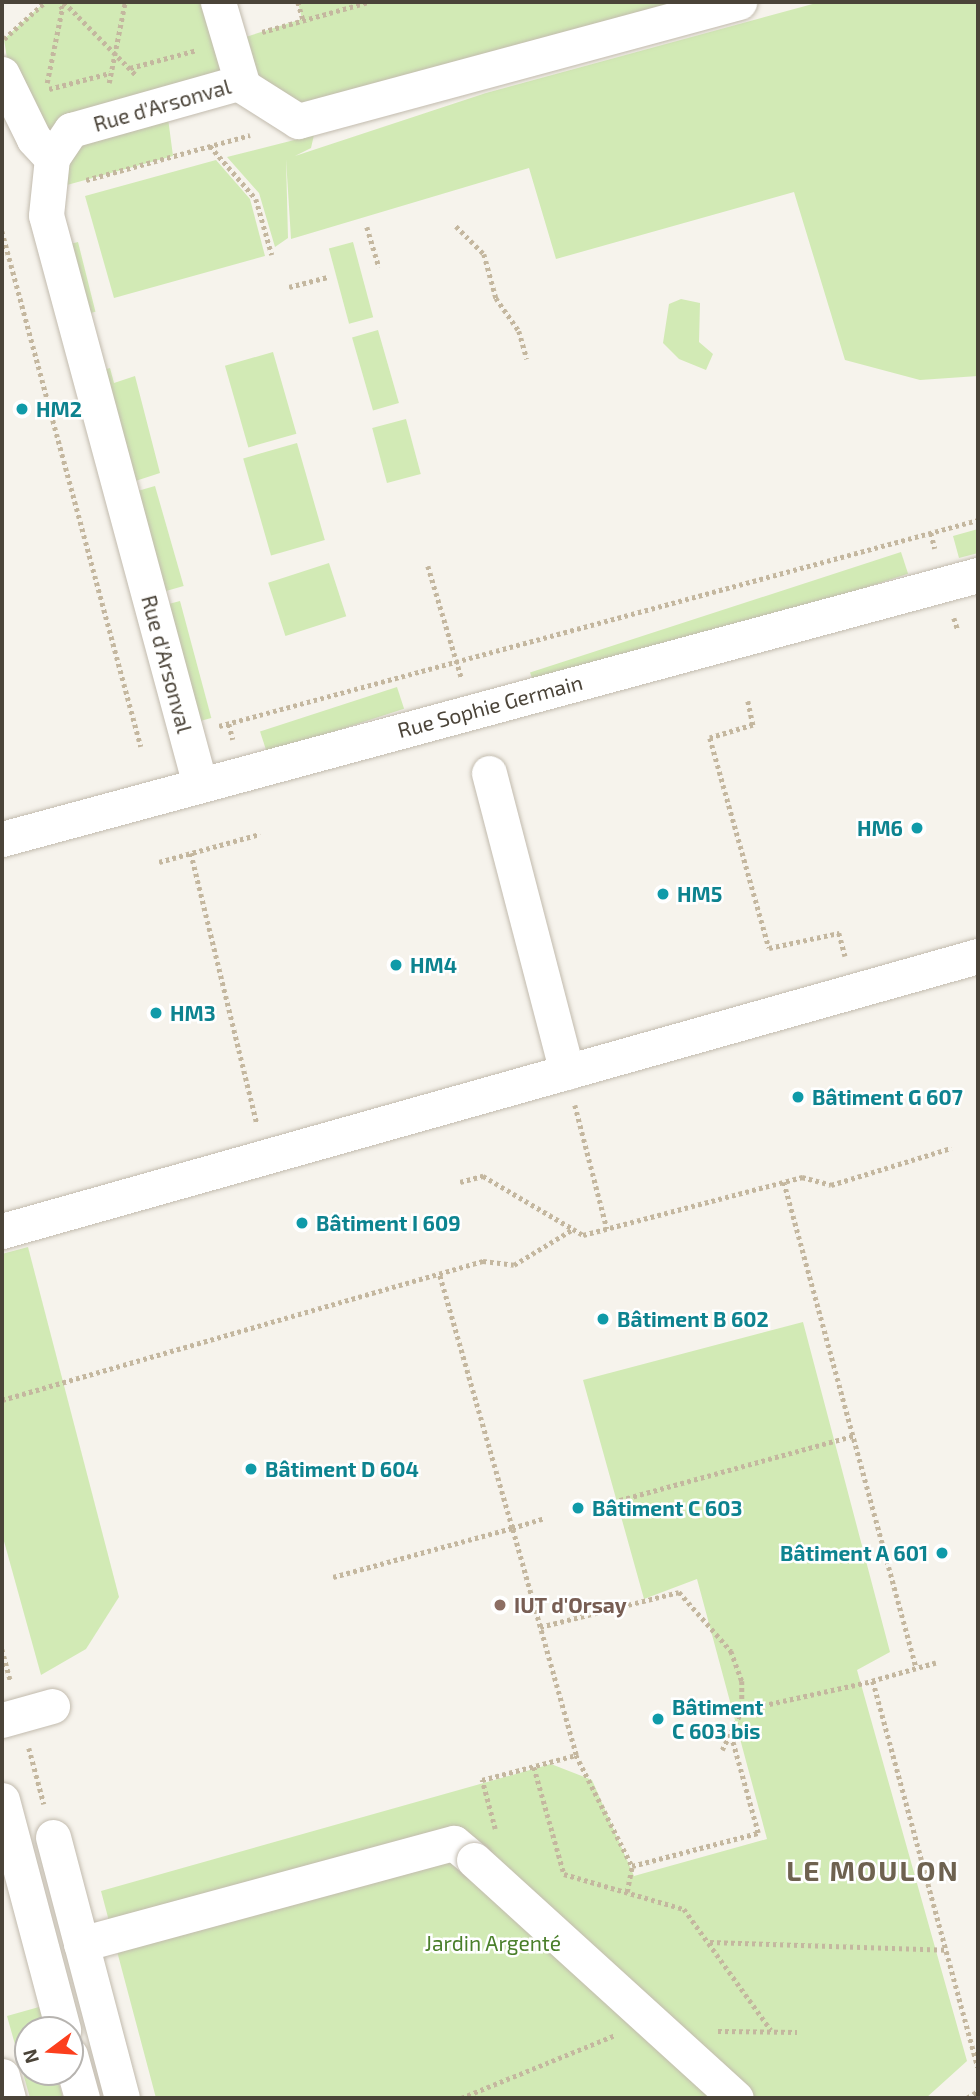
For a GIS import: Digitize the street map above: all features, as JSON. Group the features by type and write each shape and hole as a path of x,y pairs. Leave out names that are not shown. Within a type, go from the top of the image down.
{"street":[{"path":"218,2 242,83"},
{"path":"298,121 739,2"},
{"path":"2,74 49,175"},
{"name":"Rue d'Arsonval","path":"200,785 46,215 49,175 71,130 242,83 298,121"},
{"name":"Rue Sophie Germain","path":"2,839 978,575"},
{"path":"489,773 567,1073"},
{"path":"2,1231 978,956"},
{"path":"2,1720 52,1706"},
{"path":"2,1800 59,2016"},
{"path":"53,1837 70,1931 121,2098"},
{"path":"70,1931 454,1843 736,2098"},
{"path":"2,2076 8,2098"}],"path":[{"path":"2,41 45,2"},
{"path":"62,2 165,103"},
{"path":"62,2 45,90 110,74"},
{"path":"107,119 110,74 125,2"},
{"path":"298,2 303,19"},
{"path":"49,175 210,146 298,121"},
{"path":"210,146 256,199 272,255"},
{"path":"456,226 484,254 496,298 519,331 527,359"},
{"path":"367,227 379,267"},
{"path":"2,232 141,747"},
{"path":"289,287 328,277"},
{"path":"229,724 978,520"},
{"path":"428,566 464,687"},
{"path":"748,701 753,725 710,738 769,948 839,933 847,968"},
{"path":"159,862 260,834"},
{"path":"191,853 266,1158"},
{"path":"567,1073 607,1229"},
{"path":"460,1182 483,1176 583,1236 802,1177 831,1185 951,1148"},
{"path":"784,1182 916,1667"},
{"path":"2,1400 483,1261 514,1265 573,1229"},
{"path":"439,1273 576,1755 632,1866 627,1892"},
{"path":"613,1502 853,1436"},
{"path":"333,1577 544,1518"},
{"path":"540,1627 678,1591 732,1651 742,1681 743,1710 722,1750"},
{"path":"743,1710 873,1681 936,1663"},
{"path":"873,1681 978,2067"},
{"path":"632,1866 758,1833 730,1732"},
{"path":"496,1832 482,1780 576,1755"},
{"path":"534,1767 564,1874 684,1909 771,2030"},
{"path":"709,1942 946,1950"},
{"path":"967,2098 978,2091"}],"green space":[{"path":"45,2 214,2 238,83 166,103 173,156 45,191 34,139 13,98 4,39"},
{"path":"298,2 716,2 298,121 242,83 230,42 302,19"},
{"path":"820,2 978,2 978,376 920,380 845,360 794,192 556,259 529,168 291,239 286,159 288,238 275,247 259,193 227,157 314,135 311,148 295,156 486,93"},
{"path":"216,160 250,199 265,256 114,298 85,196"},
{"path":"78,242 95,312 69,318 52,249"},
{"path":"353,242 373,317 349,324 329,248"},
{"path":"681,299 700,303 699,342 713,354 706,370 679,359 663,343 669,304"},
{"path":"378,330 399,403 373,410 352,337"},
{"path":"273,352 296,434 248,447 225,366"},
{"path":"110,368 114,383 135,376 160,473 114,488 84,376"},
{"path":"406,419 421,474 387,483 372,428"},
{"path":"297,443 325,540 271,556 243,458"},
{"path":"155,486 184,586 143,598 115,498"},
{"path":"978,529 978,553 959,558 953,536"},
{"path":"901,552 908,574 537,694 530,673"},
{"path":"329,563 346,616 285,636 268,583"},
{"path":"180,601 211,718 178,727 146,610"},
{"path":"397,687 404,709 267,753 260,731"},
{"path":"28,1247 119,1597 86,1649 41,1675 2,1534 2,1254"},
{"name":"Jardin Argenté","path":"803,1322 890,1652 857,1670 967,2061 926,2098 156,2098 101,1891 551,1764 592,1780 634,1876 767,1839 697,1579 644,1599 583,1380"},
{"path":"39,2007 41,2016 14,2016 14,2041 7,2016"},
{"path":"27,2086 60,2086 63,2098 30,2098"}],"place":[{"name":"HM2","path":"22,409"},
{"name":"HM6","path":"917,828"},
{"name":"HM5","path":"663,894"},
{"name":"HM4","path":"396,965"},
{"name":"HM3","path":"156,1013"},
{"name":"Bâtiment G 607","path":"798,1097"},
{"name":"Bâtiment I 609","path":"302,1223"},
{"name":"Bâtiment B 602","path":"603,1319"},
{"name":"Bâtiment D 604","path":"251,1469"},
{"name":"Bâtiment C 603","path":"578,1508"},
{"name":"Bâtiment A 601","path":"942,1553"},
{"name":"IUT d'Orsay","path":"500,1605"},
{"name":"Bâtiment C 603 bis","path":"658,1719"}],"district":[{"name":"LE MOULON","path":"873,1870"}]}
